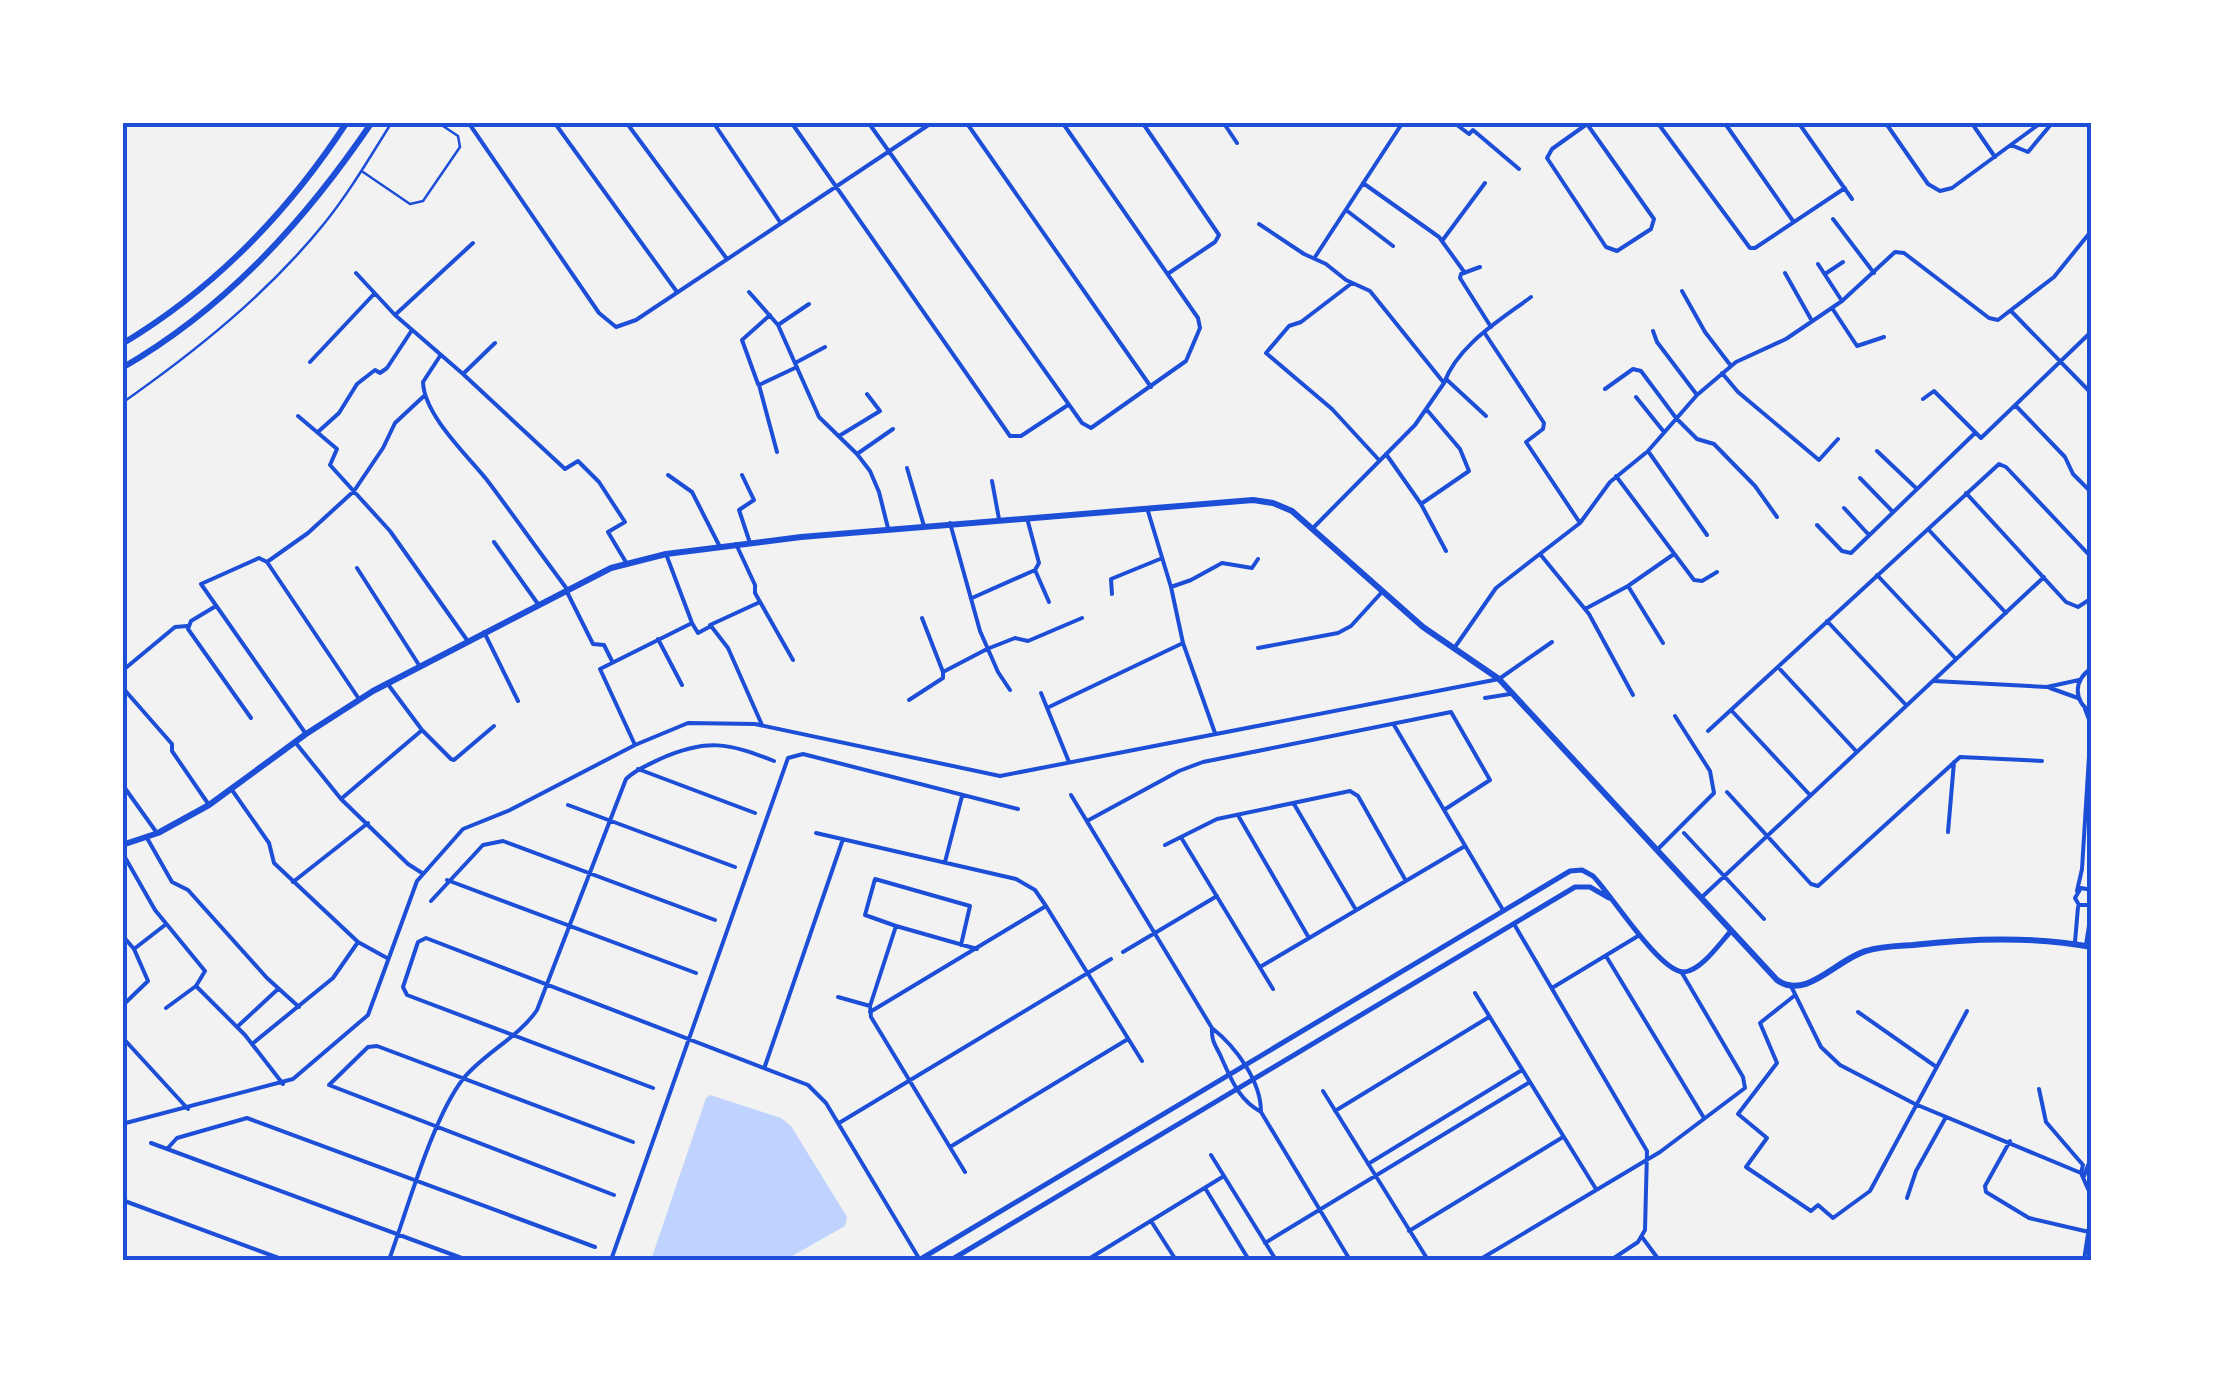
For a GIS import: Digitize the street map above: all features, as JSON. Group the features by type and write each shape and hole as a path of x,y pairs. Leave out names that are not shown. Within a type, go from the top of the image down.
{"main road":[{"path":"122,344 202,288 257,236 318,167 347,122"},
{"path":"122,368 215,304 272,250 331,182 372,122"},
{"path":"122,848 158,834 209,805 306,734 386,683 538,604 627,564 750,542 1264,500 1292,511 1382,592 1500,680 1706,894 1731,931 1793,992 1854,956 1874,949 1956,940 2088,945"}],"street":[{"path":"468,122 608,322 616,327 626,326 933,122"},
{"path":"554,122 676,292"},
{"path":"626,122 727,259"},
{"path":"713,122 780,222"},
{"path":"791,122 1010,436 1021,436 1068,404"},
{"path":"868,122 1086,427 1096,426 1191,355 1200,328 1198,318 1062,122"},
{"path":"966,122 1151,387"},
{"path":"1142,122 1218,229 1216,242 1168,274"},
{"path":"1222,122 1237,143"},
{"path":"1315,257 1403,122"},
{"path":"1453,122 1470,134 1473,130 1519,169"},
{"path":"1657,122 1745,245 1755,248 1845,188"},
{"path":"1724,122 1794,222"},
{"path":"1798,122 1852,199"},
{"path":"1885,122 1928,184 1946,191 2042,122"},
{"path":"1971,122 1995,156"},
{"path":"2011,145 2028,152 2054,122"},
{"path":"1588,123 1653,216 1651,228 1620,250 1606,247 1548,158 1552,148 1588,123"},
{"path":"1363,183 1442,241 1465,273"},
{"path":"1442,241 1486,183"},
{"path":"1346,210 1393,246"},
{"path":"1833,219 1874,273"},
{"path":"1259,224 1370,290 1445,381 1486,416"},
{"path":"1454,649 1496,588 1580,523 1616,476 1648,451 1697,395 1730,366 1776,345 1842,301 1892,255 1900,251 1993,320 2012,312 2054,278 2092,230"},
{"path":"394,315 473,243"},
{"path":"1825,274 1843,262"},
{"path":"1818,264 1842,301"},
{"path":"1480,267 1460,278 1491,327"},
{"path":"356,273 394,315 565,469 578,462 599,482 626,522 608,532 627,564"},
{"path":"1785,273 1812,321"},
{"path":"1352,282 1302,322 1289,326 1266,353 1332,409 1379,460"},
{"path":"1682,291 1730,366"},
{"path":"749,292 778,326 820,417 857,454 874,480 888,529"},
{"path":"310,362 374,294"},
{"path":"1312,528 1428,410 1456,359 1484,332 1531,298"},
{"path":"778,326 809,304"},
{"path":"1832,308 1857,346 1884,337"},
{"path":"2012,312 2092,394"},
{"path":"770,315 742,340 777,452"},
{"path":"319,431 339,413 368,374 387,368 412,330"},
{"path":"1653,331 1697,395"},
{"path":"1923,399 1934,391 1978,437 1984,436 2092,331"},
{"path":"1484,332 1544,423 1525,441 1580,523"},
{"path":"463,374 494,344"},
{"path":"759,385 825,347"},
{"path":"440,356 423,382 425,394 456,446 485,478 567,590 588,637 594,644 604,644 612,661"},
{"path":"1605,389 1639,369 1676,418 1697,439 1714,444 1755,486 1778,517"},
{"path":"1722,373 1738,392 1819,460 1838,439"},
{"path":"267,562 308,533 354,491 395,423 425,394"},
{"path":"839,436 880,411 867,394"},
{"path":"1636,397 1664,432"},
{"path":"2016,406 2092,493"},
{"path":"1421,504 1469,471 1460,449 1428,410"},
{"path":"298,416 337,449 330,465 390,532 467,640"},
{"path":"857,454 893,429"},
{"path":"1817,525 1846,553 1851,552 1974,433"},
{"path":"1648,451 1707,535"},
{"path":"1877,451 1916,489"},
{"path":"1386,454 1421,504 1446,551"},
{"path":"1708,731 1995,466 2002,464 2092,558"},
{"path":"907,468 924,526"},
{"path":"742,475 754,500 740,510 750,542"},
{"path":"668,476 692,492 720,546"},
{"path":"1616,476 1697,582 1717,572"},
{"path":"1860,478 1893,512"},
{"path":"992,481 999,520"},
{"path":"1966,494 2072,606 2084,605 2092,598"},
{"path":"1147,508 1184,643 1215,734"},
{"path":"1844,508 1869,535"},
{"path":"972,598 1035,570 1039,563 1027,518"},
{"path":"950,523 987,648 1010,690"},
{"path":"1928,529 2006,613"},
{"path":"494,542 538,604"},
{"path":"736,544 760,602 794,660"},
{"path":"666,554 698,633 760,602"},
{"path":"1540,554 1590,614 1633,694"},
{"path":"1583,610 1628,586 1674,554"},
{"path":"306,734 202,587 203,582 258,558 267,562 359,699"},
{"path":"1112,594 1112,579 1160,559"},
{"path":"1171,586 1222,563 1252,568 1258,559"},
{"path":"357,568 419,665"},
{"path":"1035,570 1049,602"},
{"path":"1877,575 1956,659"},
{"path":"1706,894 2044,578"},
{"path":"1628,586 1663,643"},
{"path":"1258,648 1338,634 1351,626 1382,592"},
{"path":"122,671 175,627 188,626 216,606"},
{"path":"909,700 943,678 922,618"},
{"path":"943,672 987,648 1015,638 1028,642 1082,618"},
{"path":"1827,621 1907,706"},
{"path":"635,745 600,669 692,623"},
{"path":"188,626 251,718"},
{"path":"709,626 728,648 762,725"},
{"path":"484,632 518,701"},
{"path":"658,639 682,685"},
{"path":"122,1124 284,1084 368,1015 422,873 468,826 510,810 635,745 688,723 762,725 993,776 1500,680 1552,642"},
{"path":"1049,707 1184,643"},
{"path":"1778,666 1857,752"},
{"path":"1934,681 2047,687 2079,680 2092,668"},
{"path":"2078,698 2079,680"},
{"path":"386,683 448,758 454,760 494,726"},
{"path":"122,687 172,744 172,751 209,805"},
{"path":"2047,687 2078,698 2088,711 2090,722 2075,942"},
{"path":"1485,698 1511,691"},
{"path":"1041,693 1069,764"},
{"path":"1730,710 1810,796"},
{"path":"1087,822 1191,766 1451,712 1490,780 1444,810"},
{"path":"1659,849 1714,792 1710,772 1676,716"},
{"path":"1394,724 1503,910"},
{"path":"340,799 422,730"},
{"path":"295,742 340,799 422,873"},
{"path":"389,1260 437,1129 463,1079 531,1019 626,779 638,769 680,750 704,744 731,745 774,761"},
{"path":"611,1260 788,758 802,754 1018,809"},
{"path":"1726,792 1812,884 1824,884 1954,761 1964,756 2042,761"},
{"path":"1948,832 1954,761"},
{"path":"638,769 755,813"},
{"path":"122,784 158,834"},
{"path":"232,790 269,843 274,862 292,882 358,942 387,958"},
{"path":"1165,846 1217,819 1350,790 1406,881"},
{"path":"1071,794 1212,1028 1244,1064 1261,1100 1261,1112"},
{"path":"944,862 962,796"},
{"path":"1294,804 1356,910"},
{"path":"568,805 735,867"},
{"path":"1238,815 1309,938"},
{"path":"292,882 368,823"},
{"path":"816,832 1024,882 1046,906 1142,1061"},
{"path":"1684,832 1764,919"},
{"path":"1181,836 1273,988"},
{"path":"148,838 172,882 182,885 199,900 299,1007"},
{"path":"764,1067 843,838"},
{"path":"431,901 483,844 503,841 715,920"},
{"path":"1260,967 1466,846"},
{"path":"122,848 166,925 205,971 196,986 166,1008"},
{"path":"654,1088 404,992 418,942 426,938 815,1090 920,1260 1576,869 1594,876 1668,964 1681,972 1746,1082 1741,1093 1648,1159 1478,1260"},
{"path":"961,945 970,906 875,879 865,916 976,950"},
{"path":"448,880 696,972"},
{"path":"2077,891 2092,885"},
{"path":"950,1260 1576,887 1590,887 1612,899"},
{"path":"1123,952 1217,896"},
{"path":"2076,902 2091,908"},
{"path":"870,1009 1046,906"},
{"path":"1510,906 1516,908 1517,922 1552,988 1644,1142 1648,1159 1647,1222 1642,1237 1611,1260"},
{"path":"2079,911 2091,908"},
{"path":"2088,945 2091,908"},
{"path":"1496,915 1499,926 1505,929"},
{"path":"134,948 166,925"},
{"path":"870,1009 896,926"},
{"path":"1681,972 1696,966 1731,931"},
{"path":"1552,988 1641,934"},
{"path":"122,935 134,948 148,981 122,1006"},
{"path":"252,1044 333,978 358,942"},
{"path":"1606,956 1705,1120"},
{"path":"838,1123 1111,960"},
{"path":"196,986 237,1027 284,1084"},
{"path":"237,1027 278,988"},
{"path":"1475,992 1597,1190"},
{"path":"1967,1011 1935,1066 1915,1104 1874,1179 1870,1191 1833,1218 1818,1206 1811,1211 1746,1167 1767,1138 1738,1114 1777,1064 1760,1023 1793,992 1829,1056 1852,1072 1915,1104 2082,1174"},
{"path":"838,997 870,1009 965,1172"},
{"path":"1858,1012 1935,1066"},
{"path":"1335,1110 1490,1016"},
{"path":"1212,1028 1212,1043 1235,1088 1250,1106 1261,1112 1350,1260"},
{"path":"122,1037 188,1109"},
{"path":"950,1147 1128,1039"},
{"path":"614,1195 329,1085 372,1045 633,1142"},
{"path":"1222,1058 1232,1052"},
{"path":"1368,1164 1523,1070"},
{"path":"1265,1243 1530,1082"},
{"path":"2040,1088 2044,1119 2083,1165 2082,1174 2092,1198"},
{"path":"1323,1091 1428,1260"},
{"path":"1907,1198 1916,1171 1946,1117"},
{"path":"167,1149 176,1138 251,1119 595,1247"},
{"path":"1409,1230 1564,1136"},
{"path":"2010,1142 1985,1186 1986,1192 2029,1218 2089,1232"},
{"path":"152,1143 467,1260"},
{"path":"1211,1155 1276,1260"},
{"path":"2082,1174 2092,1155"},
{"path":"1087,1260 1224,1176"},
{"path":"1205,1188 1249,1260"},
{"path":"122,1200 284,1260"},
{"path":"2084,1260 2092,1208"},
{"path":"1151,1221 1176,1260"},
{"path":"1642,1237 1659,1260"},
{"path":"1099,1253 1104,1260"}],"lane":[{"path":"122,402 175,366 286,268 325,223 392,122"},
{"path":"362,171 410,204 423,201 460,147 458,136 437,122"}],"water":[{"path":"710,1095 781,1118 791,1126 847,1217 845,1226 785,1260 651,1260"}]}
